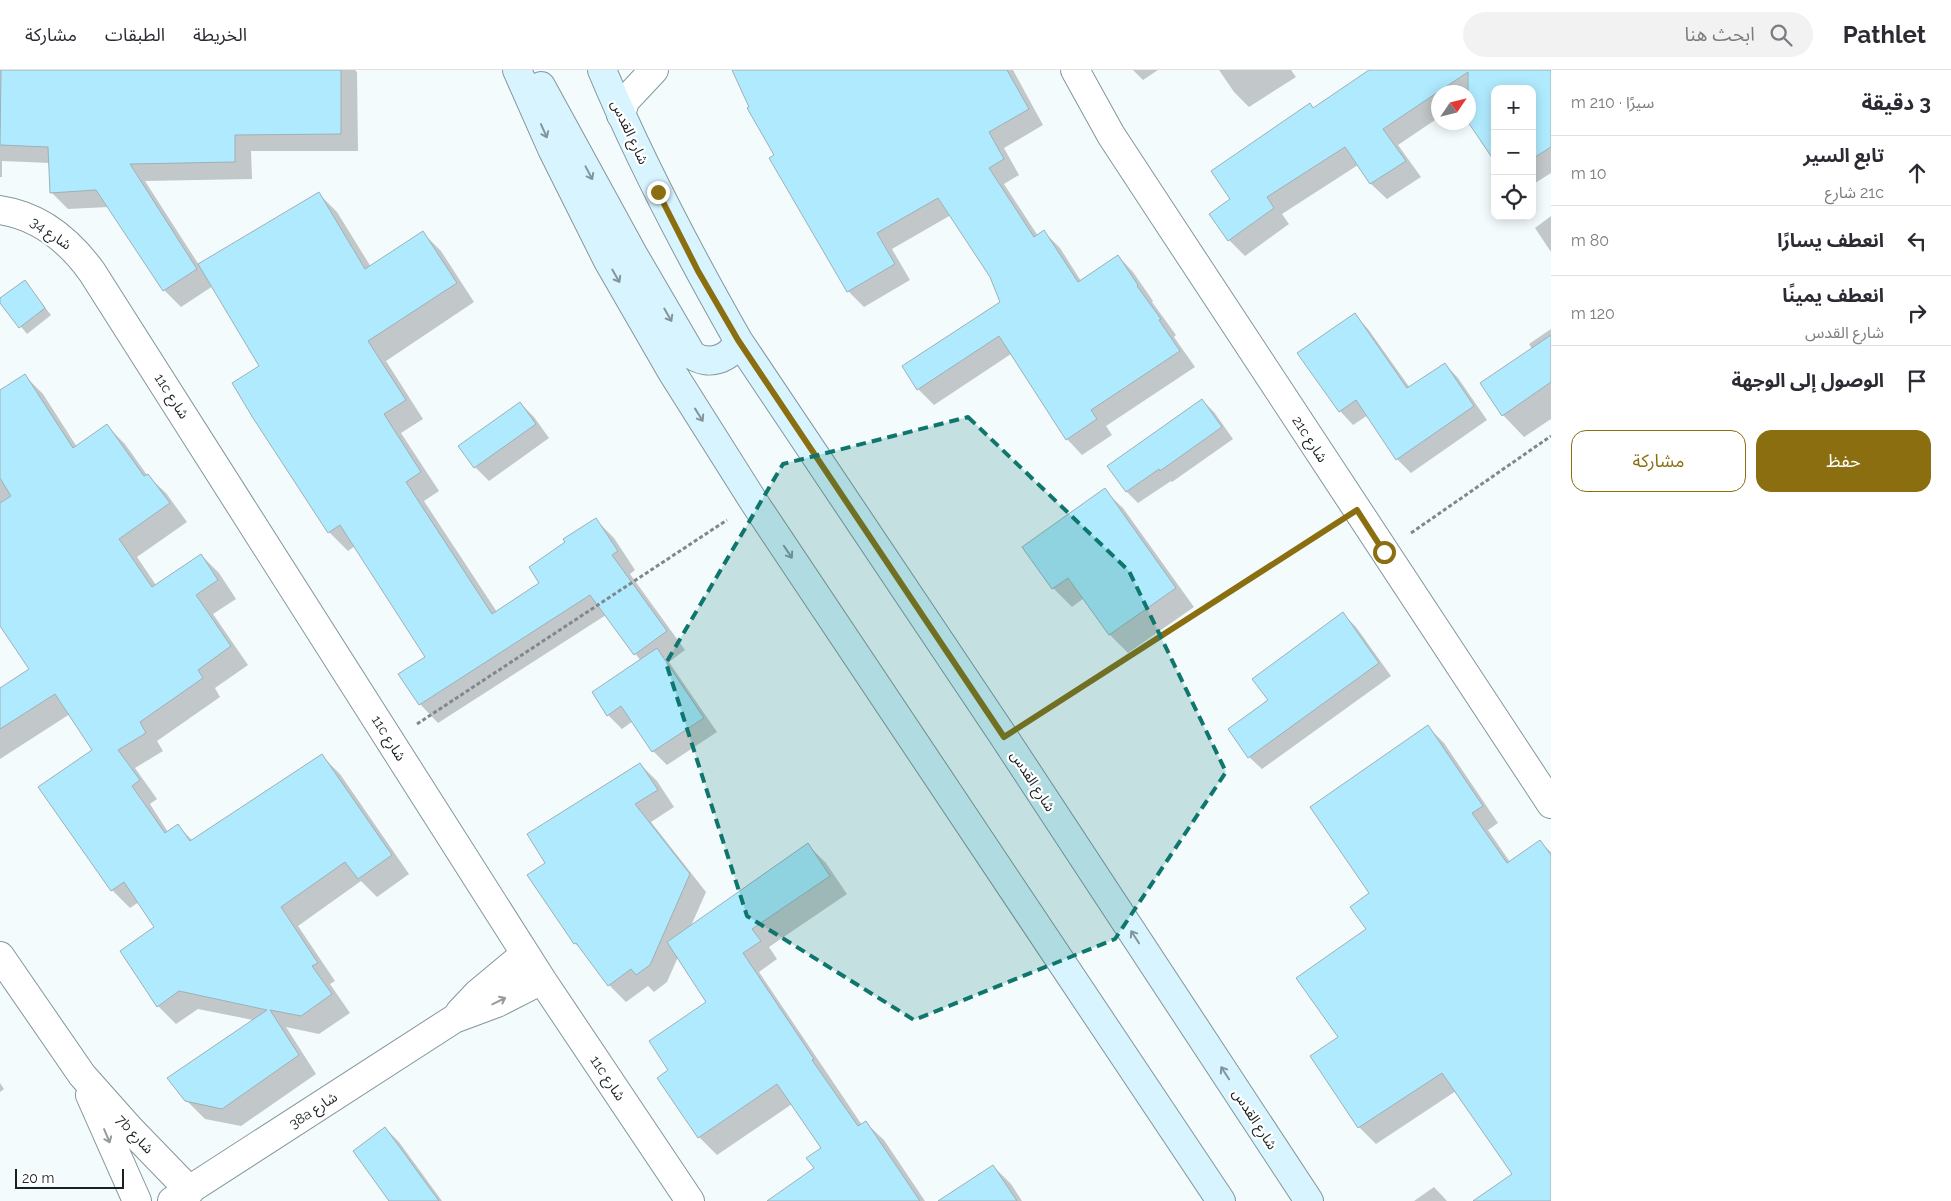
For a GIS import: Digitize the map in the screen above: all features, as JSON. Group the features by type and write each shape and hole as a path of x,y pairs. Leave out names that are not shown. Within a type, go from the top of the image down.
{"main road":[{"path":"517,70 552,150 608,261 672,372 754,502 1221,1201"},
{"path":"531,70 565,128 632,254 692,355 700,361 710,362 720,359 735,348 738,340"},
{"name":"شارع القدس","path":"602,70 621,115 698,271 738,340 1004,737 1309,1201"}],"street":[{"path":"621,115 624,101 654,70"},
{"name":"21c شارع","path":"1075,70 1127,159 1551,804"},
{"name":"شارع 34","path":"0,210 26,216 46,226 80,254 92,272"},
{"name":"11c شارع","path":"92,272 392,741 525,954 690,1201"},
{"name":"38a شارع","path":"454,1019 477,994 525,954"},
{"name":"7b شارع","path":"0,956 82,1075 130,1129 181,1196"},
{"name":"38a شارع","path":"181,1196 454,1019 497,1003 542,980"},
{"name":"7b شارع","path":"82,1075 137,1201"}],"path":[{"path":"1384,552 1551,436"},
{"path":"392,741 754,502"},
{"path":"1004,737 1357,510"}],"highlighted area":[{"path":"968,417 1129,571 1226,772 1115,939 914,1020 747,916 666,663 783,464"}],"building":[{"path":"1,70 341,70 341,134 235,135 235,162 130,164 197,269 163,291 96,190 50,193 48,147 0,145"},
{"path":"732,70 1007,70 1029,109 989,132 1004,159 989,168 1034,237 1044,230 1078,282 1118,255 1180,351 1091,410 1097,419 1066,440 999,336 917,390 902,366 1000,302 990,277 938,198 877,233 895,264 847,292 769,158 774,155 747,108 749,107"},
{"path":"1369,70 1551,70 1551,147 1536,156 1536,85 1491,85 1491,156 1473,130 1476,130 1476,85 1468,85 1468,72 1449,85 1431,85 1431,97 1383,129 1406,161 1370,184 1345,147 1267,197 1274,208 1228,241 1209,214 1230,199 1211,171 1310,103 1313,108"},
{"path":"319,192 365,269 423,231 457,283 368,341 406,400 384,414 421,472 406,482 492,614 539,583 529,567 565,542 563,539 596,518 618,551 612,555 667,631 634,655 590,595 419,705 398,674 425,657 340,525 328,533 232,383 259,366 198,264"},
{"path":"25,280 45,308 19,328 0,303 0,298"},
{"path":"1355,313 1407,388 1445,363 1474,406 1396,460 1356,400 1339,412 1297,353"},
{"path":"1551,335 1551,382 1502,416 1480,383"},
{"path":"25,374 73,448 107,424 144,476 148,474 170,503 119,539 152,587 201,554 218,580 196,595 231,646 198,670 203,678 140,722 146,733 118,750 140,780 132,786 165,833 178,824 190,841 322,754 392,855 358,879 345,862 281,907 318,963 312,966 332,994 301,1016 270,1010 299,1055 222,1109 185,1101 167,1078 267,1010 179,991 157,1007 120,951 154,927 124,882 111,891 38,787 92,750 55,694 0,729 0,688 29,669 0,626 0,503 11,496 0,478 0,390"},
{"path":"1202,399 1222,427 1160,471 1159,469 1126,492 1107,466"},
{"path":"520,402 536,424 474,468 458,446"},
{"path":"1105,488 1176,588 1109,635 1068,578 1052,589 1022,547"},
{"path":"1343,612 1379,663 1248,758 1228,729 1268,700 1252,679"},
{"path":"657,648 704,718 652,752 621,706 607,716 592,692"},
{"path":"1428,725 1483,806 1472,813 1507,863 1540,840 1551,855 1551,1201 1473,1201 1512,1174 1442,1073 1358,1128 1310,1056 1338,1037 1296,978 1366,929 1350,907 1369,893 1310,807"},
{"path":"640,763 658,790 635,804 690,874 650,965 636,975 631,969 608,986 576,943 574,944 527,875 545,863 527,834"},
{"path":"808,843 830,876 752,929 761,941 743,953 814,1059 812,1060 858,1126 866,1121 920,1201 767,1201 814,1168 806,1158 821,1148 777,1084 698,1138 657,1078 668,1070 649,1041 706,1002 667,942"},
{"path":"385,1127 439,1201 389,1201 353,1151"},
{"path":"993,1165 1017,1201 938,1201"}],"route":[{"path":"658,192 698,271 738,340 1004,737 1357,510 1384,552"}]}
